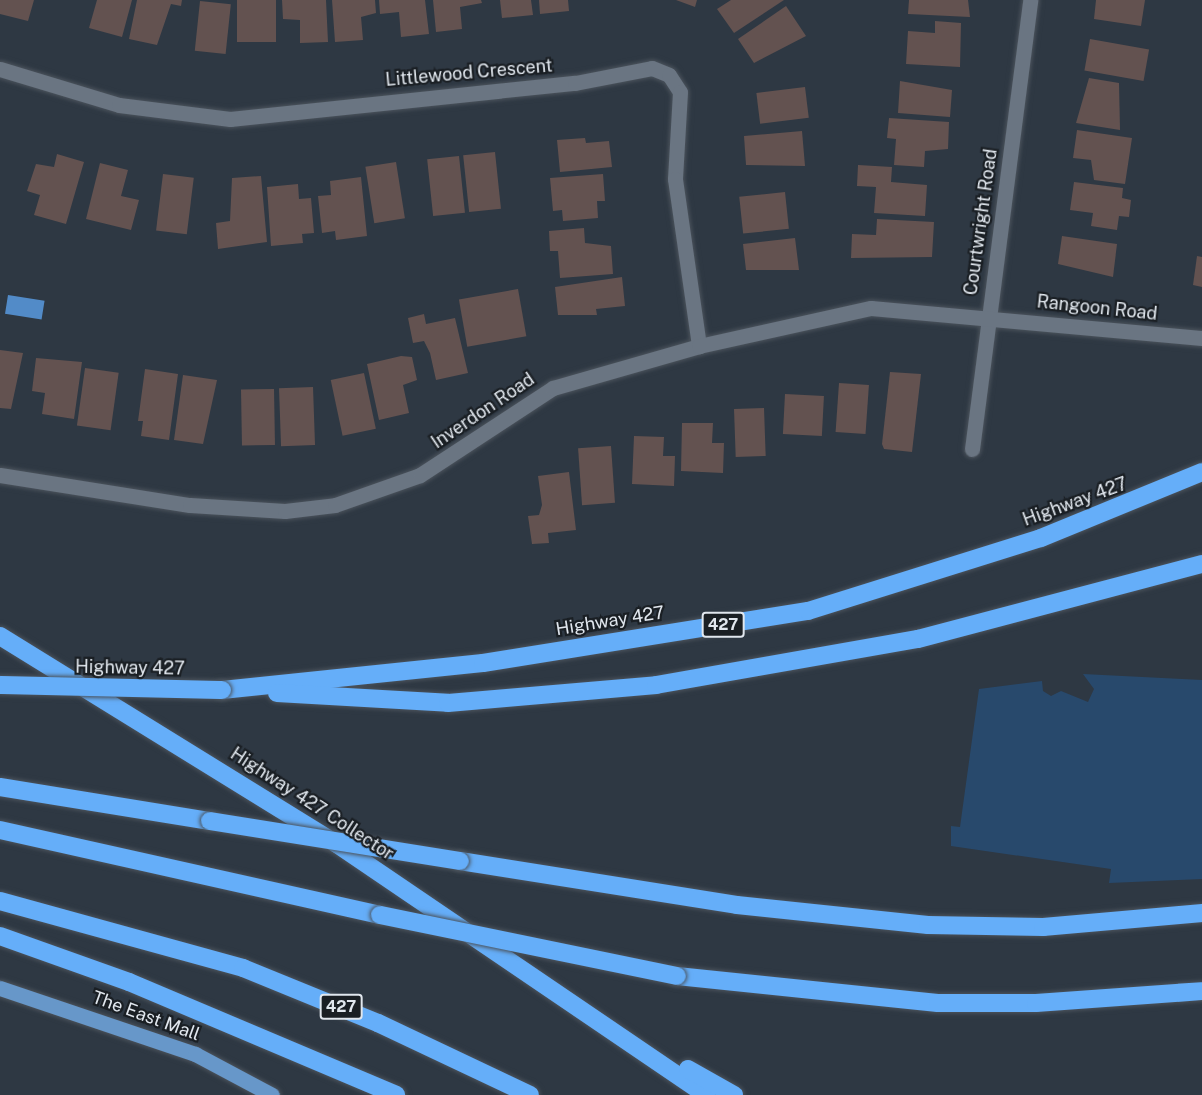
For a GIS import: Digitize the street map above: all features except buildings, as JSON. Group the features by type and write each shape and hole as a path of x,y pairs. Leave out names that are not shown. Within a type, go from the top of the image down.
{"highway":[{"name":"Highway 427","path":"0,685 222,690 483,663 808,611 1041,538 1202,472"},
{"path":"222,690 448,703 656,685 918,639 1202,564"},
{"name":"Highway 427 Collector","path":"0,636 238,781 595,1018"},
{"path":"0,787 725,903 895,923 1043,927 1196,914"},
{"path":"0,830 380,915 677,976 938,1003 1202,991"},
{"name":"427","path":"0,901 253,972 378,1023 530,1095"},
{"path":"0,936 129,982 396,1095"},
{"path":"595,1018 707,1095"},
{"path":"595,1018 734,1095"}],"main road":[{"name":"The East Mall","path":"0,988 195,1054 272,1095"}],"street":[{"name":"Courtwright Road","path":"972,449 1030,0"},
{"name":"Littlewood Crescent","path":"0,69 119,105 230,119 575,83 652,69 669,75 680,92 675,179 699,346"},
{"name":"Inverdon Road","path":"0,475 240,511 335,505 420,474 553,388 699,346 871,308 988,316"},
{"name":"Rangoon Road","path":"988,316 1202,338"}],"shaded area":[{"path":"8,295 45,301 42,320 5,314"},
{"path":"1083,674 1202,680 1202,879 1109,883 1111,869 951,846 951,826 960,827 979,689 1042,681 1043,691 1051,696 1061,691 1088,702 1094,689"}]}
